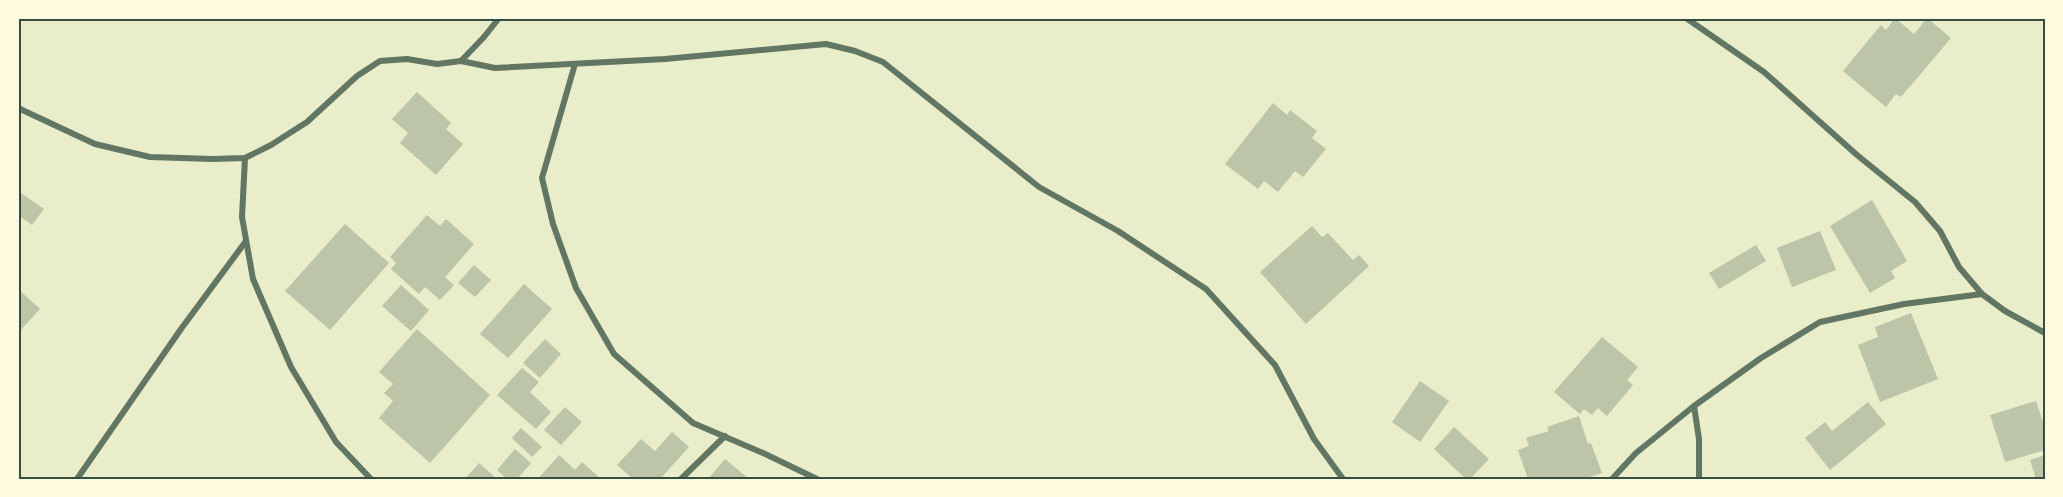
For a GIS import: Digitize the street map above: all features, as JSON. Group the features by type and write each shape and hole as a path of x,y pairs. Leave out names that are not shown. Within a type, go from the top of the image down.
{"street":[{"path":"461,61 498,18"},
{"path":"1686,18 1764,72 1915,202 1940,231 1959,267 1982,294 2005,311 2045,333"},
{"path":"18,108 95,144 150,157 245,158 271,145 307,122 357,76 380,62 407,59 436,64 461,61 495,68 665,59 826,44 855,51 883,62 1039,187 1118,231 1206,289 1275,365 1314,439 1343,479"},
{"path":"575,63 542,178 553,224 576,288 614,354 693,423 817,479"},
{"path":"245,158 242,217 253,279 291,367 336,442 371,479"},
{"path":"77,479 181,329 246,241"},
{"path":"1612,479 1636,453 1694,406 1761,358 1820,322 1904,304 1982,294"},
{"path":"1694,406 1699,439 1699,479"},
{"path":"681,479 725,436"}],"building":[{"path":"1895,18 1914,34 1927,18 1951,38 1901,97 1896,94 1886,107 1843,71 1881,25 1886,30"},
{"path":"417,92 451,123 446,129 463,144 436,175 400,143 408,133 392,119"},
{"path":"1273,103 1287,115 1290,110 1317,131 1312,138 1326,149 1303,177 1295,171 1278,192 1264,181 1258,189 1225,164"},
{"path":"18,191 44,209 32,225 18,215"},
{"path":"1872,200 1907,261 1891,271 1895,278 1870,293 1830,226"},
{"path":"427,215 440,226 446,219 474,244 445,277 454,285 440,300 425,287 419,294 391,269 396,263 390,257"},
{"path":"345,224 389,263 330,330 285,291"},
{"path":"1312,226 1322,237 1328,233 1353,260 1359,255 1369,266 1306,324 1260,272"},
{"path":"1820,231 1836,270 1792,287 1777,248"},
{"path":"1756,245 1766,261 1719,289 1709,273"},
{"path":"474,265 491,280 475,297 458,283"},
{"path":"524,284 552,309 508,358 480,334"},
{"path":"401,285 429,310 411,331 382,306"},
{"path":"18,289 40,309 18,333"},
{"path":"1911,313 1938,379 1880,402 1858,345 1878,337 1875,327"},
{"path":"417,329 490,395 430,463 379,418 393,401 384,393 393,384 379,372"},
{"path":"1602,337 1638,367 1627,380 1633,385 1607,416 1598,408 1592,415 1584,409 1580,414 1554,392"},
{"path":"545,339 561,354 540,378 523,363"},
{"path":"522,368 539,382 530,392 551,412 536,429 497,395"},
{"path":"1420,381 1449,401 1420,442 1392,422"},
{"path":"2036,401 2045,428 2045,450 2005,462 1990,415"},
{"path":"1868,402 1886,424 1830,470 1805,438 1825,422 1832,431"},
{"path":"565,407 582,422 561,445 544,430"},
{"path":"1579,416 1588,444 1591,443 1602,473 1583,479 1528,479 1518,450 1529,446 1526,438 1549,431 1547,427"},
{"path":"1454,427 1489,459 1470,479 1466,479 1434,449"},
{"path":"521,428 542,447 532,457 512,438"},
{"path":"672,432 689,447 660,479 633,479 617,465 641,439 655,451"},
{"path":"515,449 531,463 517,479 507,479 497,470"},
{"path":"559,455 575,470 582,462 601,479 538,479"},
{"path":"2045,455 2045,479 2036,479 2030,460"},
{"path":"725,459 749,479 708,479"},
{"path":"479,463 497,479 465,479"}]}
